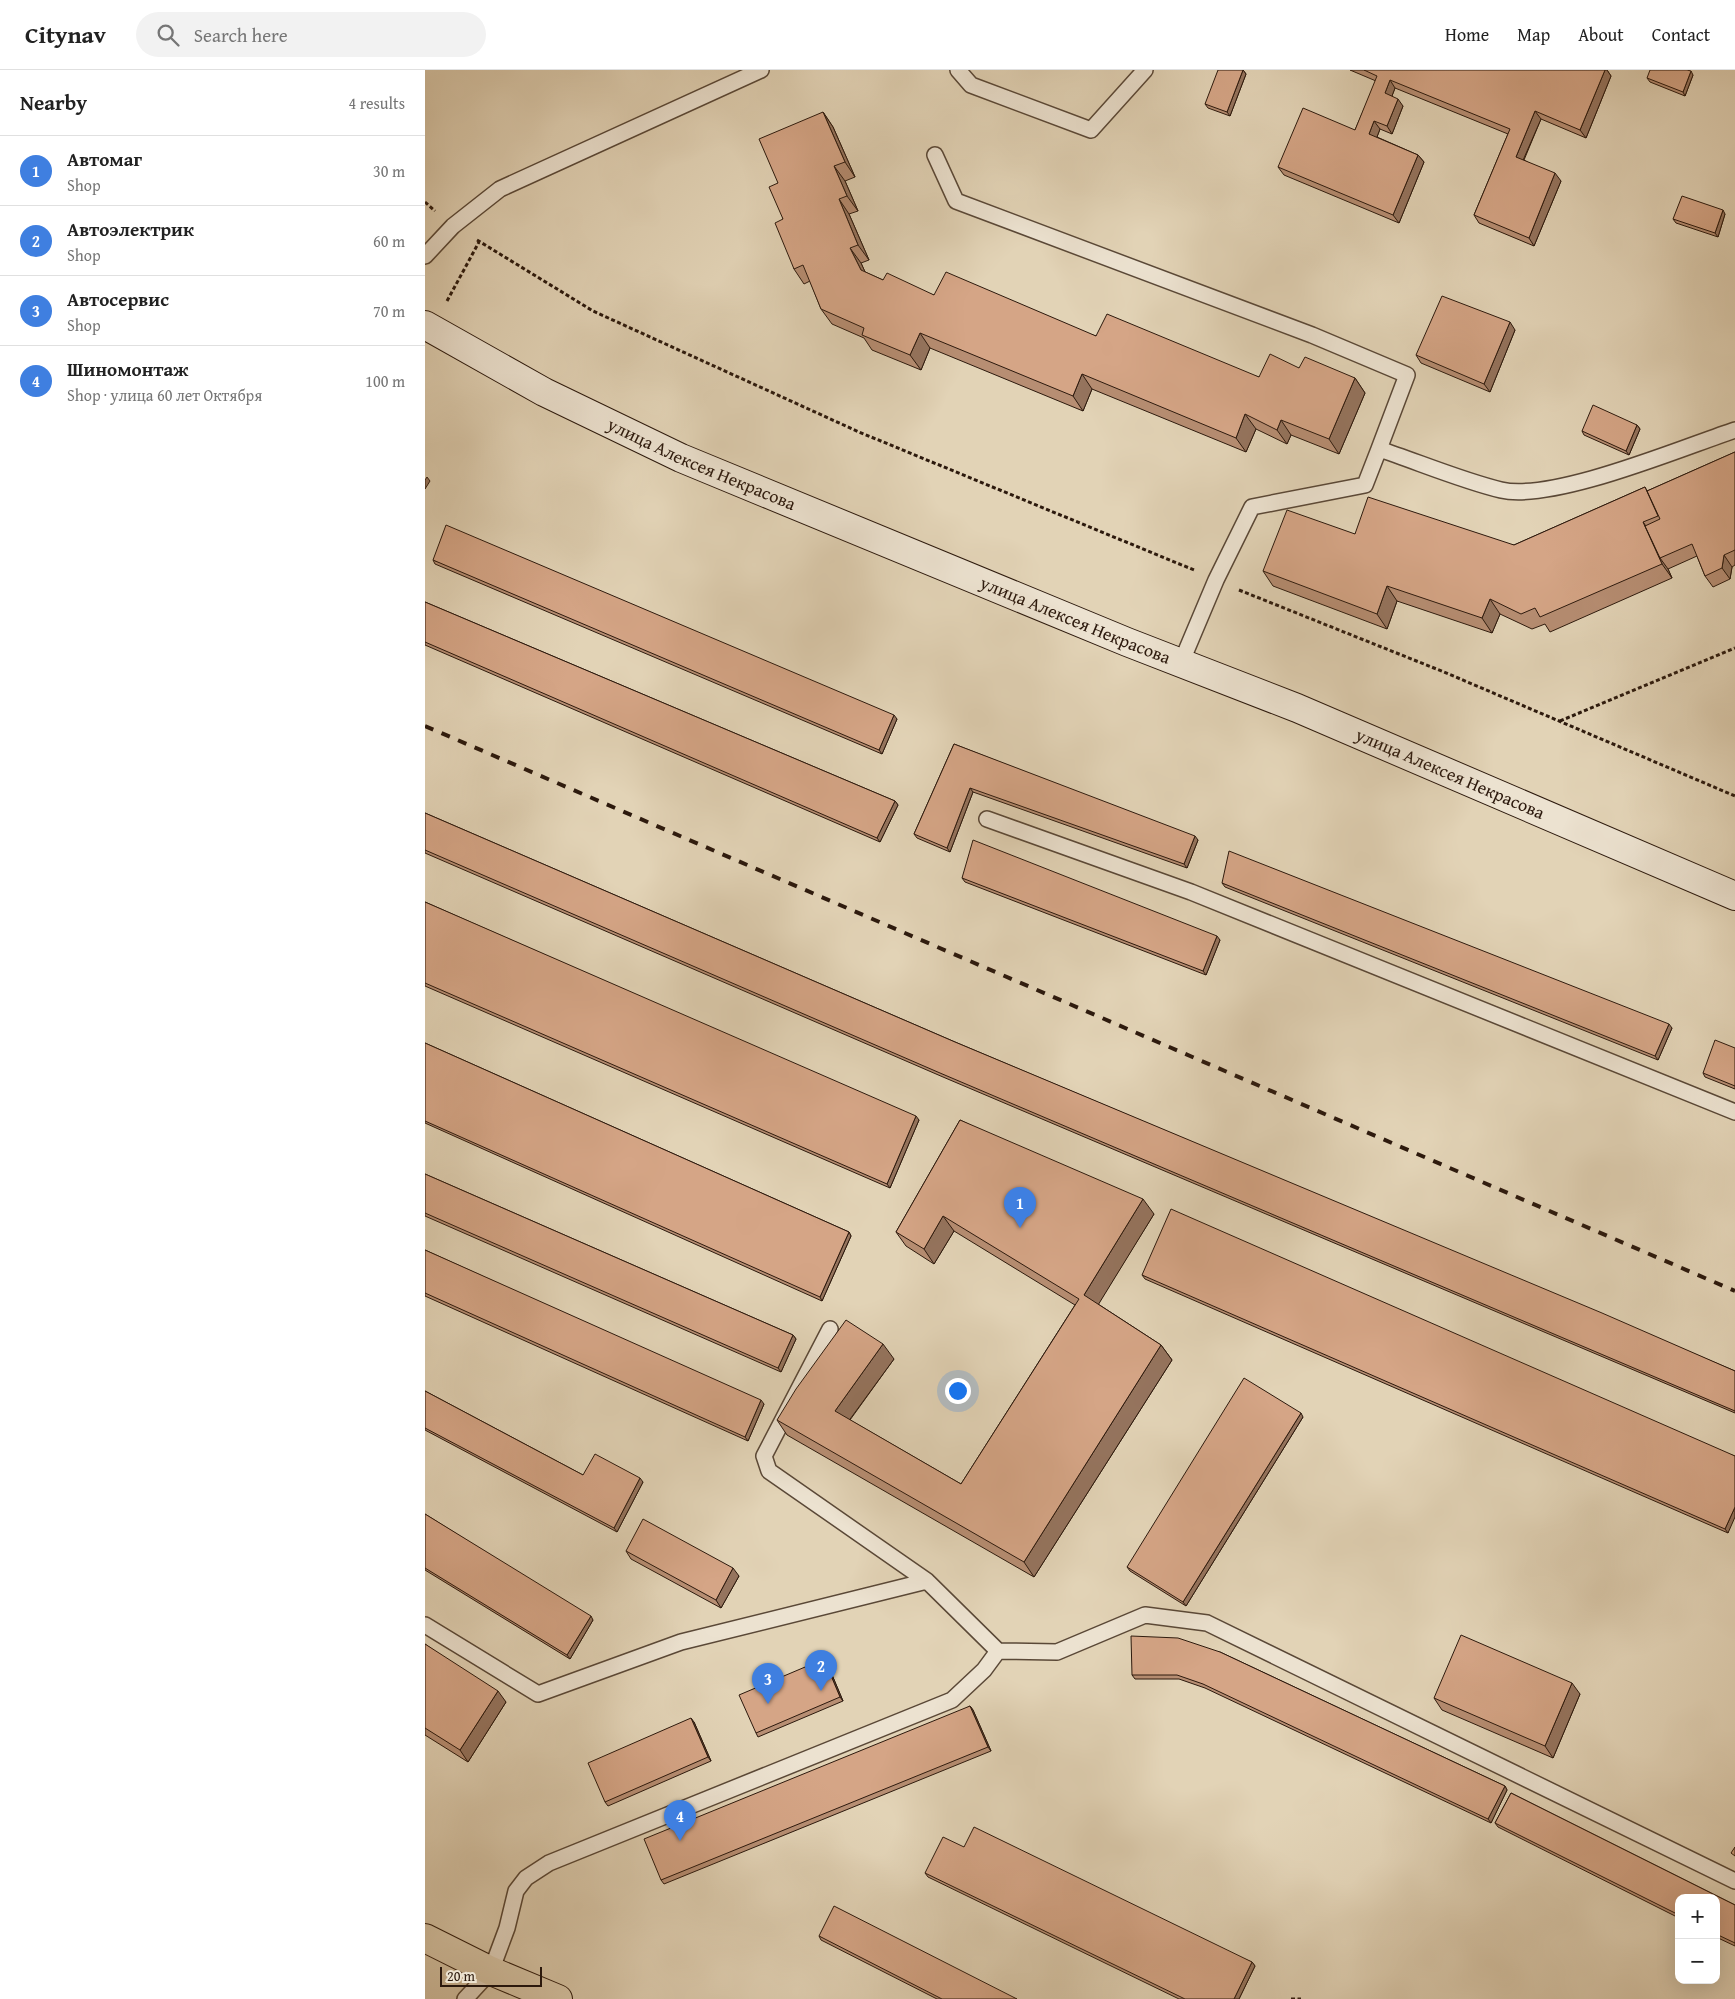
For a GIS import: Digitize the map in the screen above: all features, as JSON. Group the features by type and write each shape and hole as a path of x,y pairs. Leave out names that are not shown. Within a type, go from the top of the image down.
{"main road":[{"path":"425,1938 557,1999"}],"street":[{"name":"улица Алексея Некрасова","path":"428,327 544,392 681,458 1181,663 1297,708 1735,896"}],"lane":[{"path":"425,256 453,226 500,189 761,70"},
{"path":"958,70 971,84 1091,130 1145,70"},
{"path":"935,155 956,201 1312,335 1407,375 1365,485 1252,507 1216,580 1181,663"},
{"path":"1379,449 1503,490 1547,490 1610,472 1735,430"},
{"path":"987,819 1191,892 1735,1112"},
{"path":"831,1329 764,1456 769,1471 927,1580 997,1651 1057,1652 1145,1615 1207,1623 1735,1881"},
{"path":"425,1625 538,1694 681,1642 927,1580"},
{"path":"465,1999 491,1970 507,1928 516,1891 526,1878 549,1863 952,1700 984,1670 997,1651"}],"path":[{"path":"425,202 453,226 593,311 859,432 1154,552 1216,580 1560,721 1735,796"},
{"path":"428,327 479,242"},
{"path":"1560,721 1735,648"},
{"path":"1291,1999 1301,1999"}],"building":[{"path":"1218,70 1243,70 1227,112 1205,104"},
{"path":"1364,70 1605,70 1580,130 1535,111 1516,157 1555,173 1529,238 1474,215 1510,129 1390,80 1385,93 1398,99 1387,126 1374,121 1369,134 1418,155 1393,215 1278,167 1303,108 1355,130 1377,76"},
{"path":"1650,70 1691,71 1683,92 1647,78"},
{"path":"823,112 845,162 834,166 847,196 839,199 858,245 850,248 861,270 883,280 887,273 934,295 946,272 1096,336 1107,314 1259,377 1270,354 1299,368 1305,357 1355,378 1329,439 1281,420 1277,430 1245,414 1236,438 1082,374 1073,396 920,333 910,355 862,335 864,328 821,309 803,265 794,269 775,223 783,219 769,187 778,183 759,139"},
{"path":"1682,196 1723,210 1715,233 1673,219"},
{"path":"1442,296 1510,322 1484,384 1416,355"},
{"path":"1593,405 1637,425 1626,451 1582,431"},
{"path":"1735,452 1735,550 1724,555 1722,568 1705,576 1692,544 1660,558 1645,526 1660,519 1647,491"},
{"path":"1645,487 1658,516 1643,522 1662,564 1540,617 1535,608 1521,614 1490,599 1482,618 1387,586 1377,614 1263,571 1287,510 1355,534 1368,497 1514,545"},
{"path":"446,525 894,715 879,750 433,560"},
{"path":"425,602 895,801 877,838 425,642"},
{"path":"954,744 1195,836 1184,864 970,788 947,848 914,834"},
{"path":"425,813 955,1042 1602,1313 1735,1371 1735,1411 940,1073 425,850"},
{"path":"973,840 1217,936 1203,971 962,878"},
{"path":"1229,851 1669,1024 1655,1056 1222,883"},
{"path":"425,902 916,1116 887,1184 425,983"},
{"path":"1715,1040 1735,1048 1735,1086 1703,1073"},
{"path":"425,1043 849,1232 820,1297 425,1121"},
{"path":"960,1120 1143,1199 1084,1295 1161,1345 1024,1562 777,1420 796,1389 846,1320 883,1344 835,1411 961,1484 1079,1299 943,1216 924,1249 896,1232"},
{"path":"425,1174 793,1335 778,1368 425,1213"},
{"path":"1171,1209 1735,1456 1735,1507 1725,1529 1142,1275"},
{"path":"425,1250 761,1400 745,1437 425,1293"},
{"path":"1244,1378 1301,1413 1183,1602 1127,1567"},
{"path":"425,1391 583,1475 595,1454 640,1478 614,1528 425,1428"},
{"path":"425,1514 591,1616 567,1655 425,1568"},
{"path":"643,1519 733,1568 716,1600 626,1551"},
{"path":"1461,1635 1572,1683 1545,1746 1434,1698"},
{"path":"1131,1636 1178,1638 1220,1652 1505,1786 1488,1819 1203,1684 1177,1675 1132,1675"},
{"path":"425,1644 498,1691 460,1750 425,1728"},
{"path":"824,1659 840,1697 756,1733 739,1695"},
{"path":"970,1706 988,1747 661,1880 644,1839"},
{"path":"691,1718 708,1757 605,1802 588,1763"},
{"path":"1511,1793 1713,1894 1675,1894 1675,1913 1495,1823"},
{"path":"974,1827 1252,1962 1234,1999 1185,1999 925,1873 943,1837 964,1847"},
{"path":"1735,1847 1735,1856 1731,1853"},
{"path":"1720,1898 1735,1905 1735,1943 1720,1936"},
{"path":"834,1906 1017,1999 942,1999 819,1936"}],"railway":[{"path":"425,726 1735,1291"}],"place":[{"name":"Автомаг","path":"1020,1228"},
{"name":"Автоэлектрик","path":"821,1691"},
{"name":"Автосервис","path":"768,1704"},
{"name":"Шиномонтаж","path":"680,1841"}]}
